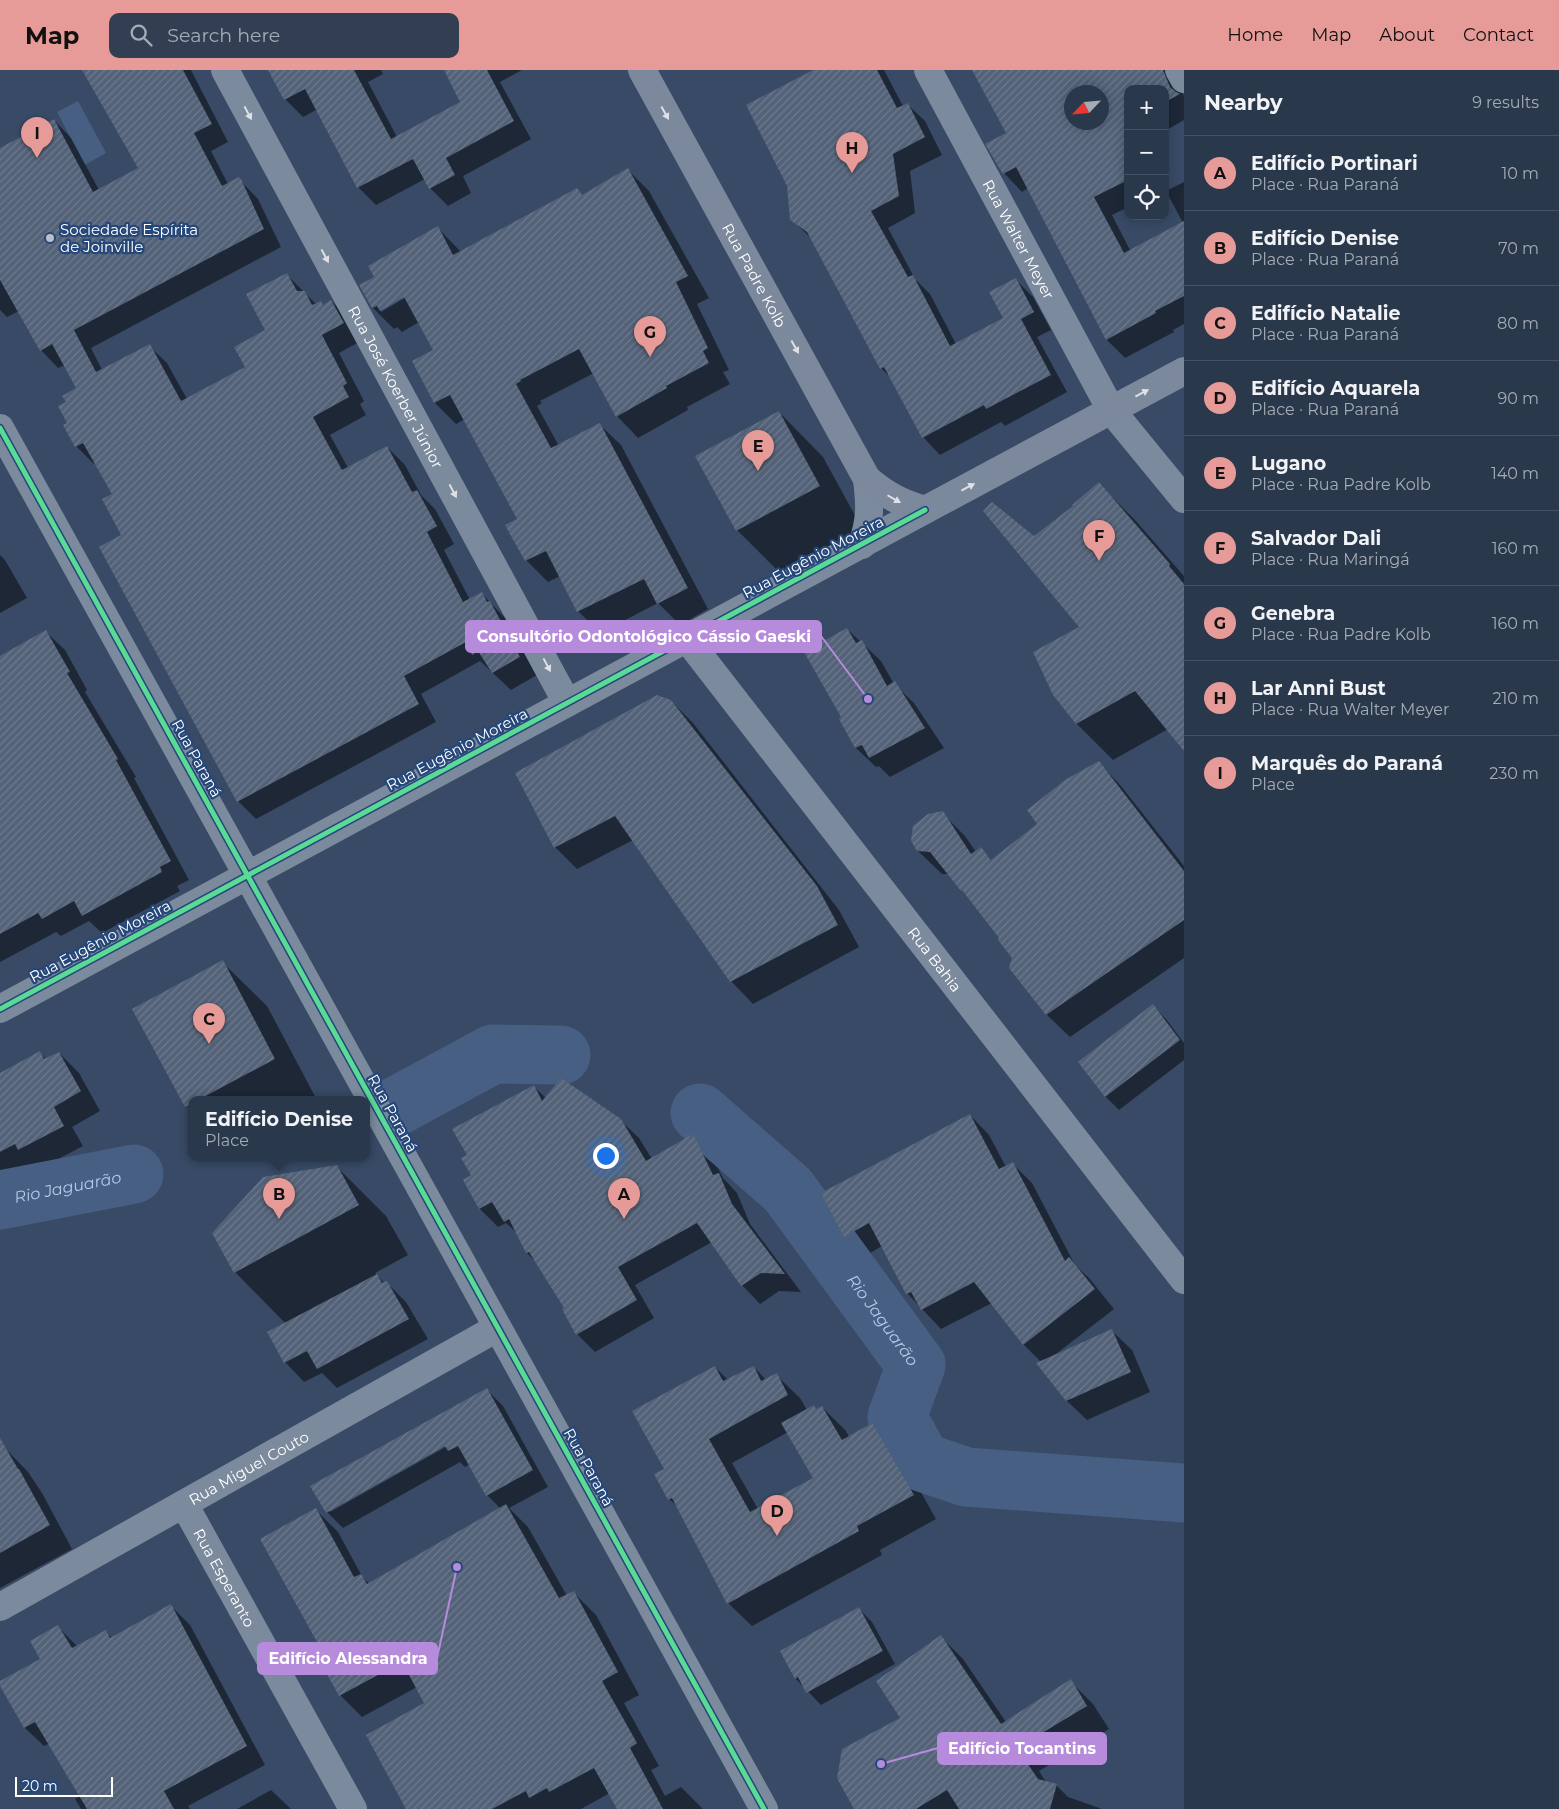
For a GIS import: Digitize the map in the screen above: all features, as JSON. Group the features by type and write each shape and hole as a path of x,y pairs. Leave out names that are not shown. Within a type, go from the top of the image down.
{"main road":[{"name":"Rua Padre Kolb","path":"642,70 867,479 883,493 903,504 925,510"},
{"name":"Rua Eugênio Moreira","path":"925,510 1184,371"}],"street":[{"name":"Rua José Koerber Júnior","path":"225,70 567,704"},
{"name":"Rua Walter Meyer","path":"928,70 1111,410 1184,499"},
{"path":"1179,70 1184,79"},
{"name":"Rua Paraná","path":"0,428 369,1096"},
{"name":"Rua Padre Kolb","path":"862,545 868,525 870,506 867,479"},
{"name":"Rua Eugênio Moreira","path":"0,1009 925,510"},
{"name":"Rua Bahia","path":"687,639 1184,1280"},
{"name":"Rua Paraná","path":"370,1097 764,1809"},
{"name":"Rua Miguel Couto","path":"0,1607 497,1328"},
{"name":"Rua Esperanto","path":"184,1504 353,1809"}],"water":[{"path":"78,101 106,153 85,165 57,112"}],"building":[{"path":"82,70 183,70 212,124 194,133 222,186 239,177 241,179 264,229 74,330 96,372 150,344 181,401 245,367 234,347 265,330 246,294 287,273 297,291 305,291 312,305 321,301 323,305 331,300 344,323 322,335 347,383 343,386 349,397 313,417 342,470 387,446 412,492 417,490 437,526 427,532 463,602 482,592 487,602 490,601 520,657 492,673 478,651 472,655 466,642 404,676 419,704 237,802 99,547 121,535 102,499 112,494 83,443 75,447 63,425 67,423 58,406 66,402 62,396 76,388 52,344 40,351 0,280 0,148 54,119 93,192 138,168"},
{"path":"268,70 354,70 391,139 460,102 444,70 487,70 514,121 446,158 455,175 429,189 413,159 357,188 305,89 284,100"},
{"path":"813,70 877,70 897,108 908,103 925,137 893,154 899,196 871,211 908,277 913,275 950,346 1003,318 989,292 1016,278 1034,312 1021,319 1051,375 986,409 984,405 922,438 884,367 880,369 807,232 790,220 787,186 746,105"},
{"path":"972,70 1163,70 1170,87 1180,94 1169,100 1169,85 1124,85 1124,182 1094,197 1124,253 1184,221 1184,296 1106,340 1016,167 1003,174 985,144 1006,133"},
{"path":"628,168 688,276 676,282 708,348 703,351 709,363 666,386 667,388 616,417 579,349 520,380 516,384 551,448 600,423 688,588 657,604 644,579 577,612 546,551 525,561 505,525 517,519 450,395 434,403 412,361 433,350 404,297 380,311 377,306 372,308 359,285 374,277 368,266 438,226 453,255 577,188 582,195"},
{"path":"779,411 820,486 736,531 695,456"},
{"path":"1099,482 1170,564 1169,566 1184,584 1184,751 1135,691 1076,724 1053,695 1033,652 1079,627 983,511 992,502 1034,536 1073,506"},
{"path":"847,628 856,643 862,640 887,686 895,681 925,728 869,758 862,745 855,748 839,719 841,717 804,652"},
{"path":"46,630 70,672 67,673 118,759 116,760 171,861 160,867 162,872 82,916 74,901 42,919 38,913 0,934 0,656"},
{"path":"657,695 671,700 817,886 838,925 730,982 615,816 554,848 515,773"},
{"path":"1099,761 1184,871 1184,920 1046,1015 1009,968 1012,958 962,890 930,852 917,851 911,841 913,826 928,814 943,811 971,854 981,847 991,860 1037,824 1027,810 1065,780"},
{"path":"223,960 275,1059 206,1096 188,1096 188,1106 185,1107 132,1009"},
{"path":"1153,1004 1180,1040 1105,1097 1078,1062"},
{"path":"40,1051 44,1059 59,1052 81,1091 54,1107 64,1126 18,1150 15,1144 0,1152 0,1073"},
{"path":"561,1078 621,1119 646,1161 693,1134 713,1175 719,1173 732,1204 785,1274 761,1273 741,1286 697,1223 618,1267 637,1300 576,1335 562,1309 564,1308 529,1252 526,1253 509,1219 504,1222 492,1202 479,1209 463,1180 471,1175 461,1158 467,1155 452,1129 534,1085 542,1101"},
{"path":"970,1114 999,1169 1013,1162 1065,1261 1069,1257 1095,1289 1023,1345 974,1282 921,1310 911,1292 906,1294 869,1223 844,1237 821,1193"},
{"path":"337,1165 359,1205 234,1273 212,1233 263,1177"},
{"path":"377,1274 382,1283 387,1281 409,1319 317,1369 307,1351 284,1363 267,1332"},
{"path":"1112,1329 1131,1372 1066,1401 1036,1363"},
{"path":"715,1366 723,1381 754,1366 761,1381 777,1373 788,1395 709,1439 750,1512 813,1478 781,1423 814,1405 816,1409 822,1406 842,1440 872,1423 914,1495 857,1526 859,1531 727,1604 672,1498 668,1500 654,1474 664,1469 632,1411"},
{"path":"487,1388 533,1470 486,1496 458,1446 448,1451 445,1446 326,1513 310,1486"},
{"path":"0,1438 50,1525 0,1553"},
{"path":"506,1504 559,1598 574,1591 618,1672 602,1681 637,1743 630,1748 663,1809 617,1809 594,1768 549,1792 547,1788 529,1798 526,1791 492,1809 406,1809 366,1735 424,1703 402,1662 339,1696 311,1645 317,1642 260,1539 316,1508 354,1577 361,1574 367,1584"},
{"path":"171,1604 247,1746 164,1791 174,1809 87,1809 35,1722 24,1728 0,1686 0,1681 40,1659 30,1641 58,1625 72,1648 106,1630 110,1638"},
{"path":"859,1607 883,1651 806,1693 798,1677 795,1679 780,1651"},
{"path":"941,1635 1001,1724 1071,1679 1087,1706 1017,1748 1038,1779 1057,1784 1050,1809 959,1809 947,1790 916,1809 854,1809 837,1778 842,1749 900,1718 876,1681"}],"waterway":[{"name":"Rio Jaguarão","path":"395,1107 493,1054 561,1055"},
{"name":"Rio Jaguarão","path":"700,1113 788,1190 916,1365 897,1417 922,1462 966,1477 1184,1493"},
{"name":"Rio Jaguarão","path":"0,1200 134,1174"}],"cycle path":[{"path":"0,428 370,1096"},
{"path":"0,1009 925,510"},
{"path":"370,1097 764,1809"}],"place":[{"name":"Marquês do Paraná","path":"37,158"},
{"name":"Lar Anni Bust","path":"852,173"},
{"name":"Sociedade Espírita de Joinville","path":"50,238"},
{"name":"Genebra","path":"650,357"},
{"name":"Lugano","path":"758,471"},
{"name":"Salvador Dali","path":"1099,561"},
{"name":"Consultório Odontológico Cássio Gaeski","path":"868,699"},
{"name":"Edifício Natalie","path":"209,1044"},
{"name":"Edifício Denise","path":"279,1219"},
{"name":"Edifício Portinari","path":"624,1219"},
{"name":"Edifício Aquarela","path":"777,1536"},
{"name":"Edifício Alessandra","path":"457,1567"},
{"name":"Edifício Tocantins","path":"881,1764"}]}
